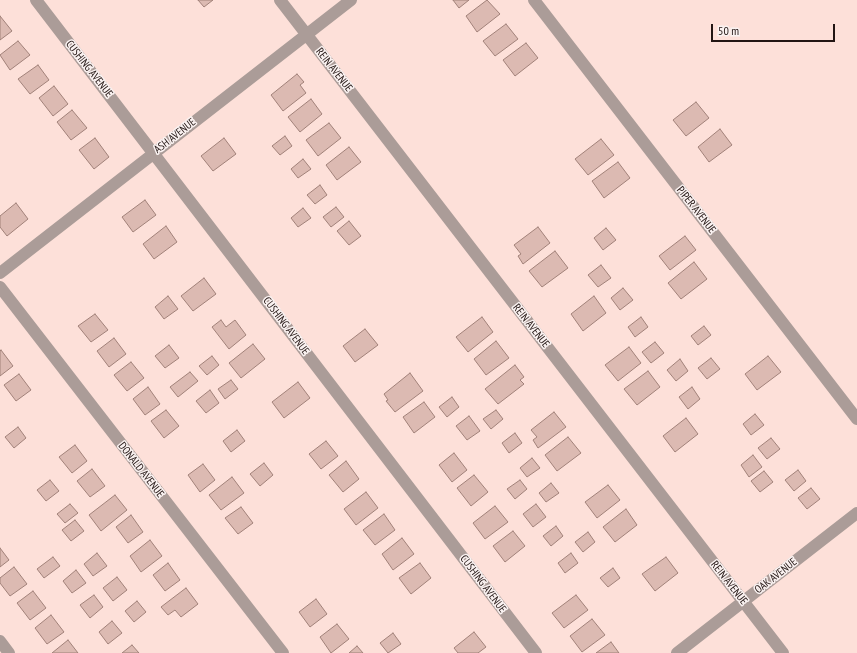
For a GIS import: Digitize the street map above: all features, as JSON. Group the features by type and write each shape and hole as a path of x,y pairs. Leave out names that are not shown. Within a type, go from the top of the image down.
{"street":[{"name":"CUSHING AVENUE","path":"36,0 536,653"},
{"name":"REIN AVENUE","path":"280,0 783,653"},
{"name":"ASH AVENUE","path":"0,273 351,0"},
{"name":"PIPER AVENUE","path":"534,0 857,419"},
{"name":"DONALD AVENUE","path":"0,286 283,653"},
{"name":"OAK AVENUE","path":"677,653 857,513"},
{"path":"0,641 9,653"}],"building":[{"path":"198,0 213,0 204,7"},
{"path":"453,0 469,0 459,8"},
{"path":"487,0 500,14 477,32 466,16"},
{"path":"0,16 12,31 0,40"},
{"path":"506,24 518,39 495,56 483,41"},
{"path":"18,41 30,55 10,70 0,55"},
{"path":"526,43 538,58 515,76 503,60"},
{"path":"38,65 49,80 30,94 18,79"},
{"path":"297,74 304,82 300,85 306,93 283,111 271,95"},
{"path":"54,86 68,104 53,116 39,98"},
{"path":"311,99 322,114 300,132 288,117"},
{"path":"696,102 709,118 686,136 673,120"},
{"path":"72,110 87,128 71,140 57,122"},
{"path":"329,123 341,138 318,156 306,140"},
{"path":"720,129 732,145 709,162 698,147"},
{"path":"285,136 292,146 280,155 272,146"},
{"path":"95,138 109,157 94,169 79,150"},
{"path":"224,138 236,154 213,171 201,156"},
{"path":"601,139 614,155 588,175 575,159"},
{"path":"349,147 361,162 337,180 326,165"},
{"path":"303,159 311,169 298,178 291,169"},
{"path":"618,162 630,178 604,198 592,181"},
{"path":"320,185 327,195 315,204 307,195"},
{"path":"145,200 156,215 133,232 122,217"},
{"path":"16,203 28,219 7,236 0,227 0,216"},
{"path":"336,207 344,217 331,227 323,217"},
{"path":"303,208 311,218 298,227 291,218"},
{"path":"349,221 361,236 349,245 337,231"},
{"path":"166,226 177,242 154,259 143,244"},
{"path":"538,227 550,243 523,264 518,256 521,254 514,245"},
{"path":"606,228 616,240 603,250 594,238"},
{"path":"685,236 696,250 670,270 659,256"},
{"path":"555,251 568,268 542,287 529,271"},
{"path":"694,262 707,279 681,299 668,283"},
{"path":"601,265 611,278 598,287 588,275"},
{"path":"204,278 216,294 193,311 181,296"},
{"path":"623,288 633,300 620,310 611,298"},
{"path":"168,296 178,309 164,319 155,307"},
{"path":"594,296 606,313 583,331 571,314"},
{"path":"95,314 108,330 91,342 78,326"},
{"path":"482,317 493,332 468,352 456,337"},
{"path":"641,317 648,327 635,337 628,327"},
{"path":"221,320 226,327 235,320 246,335 229,349 212,327"},
{"path":"704,326 711,335 698,345 691,336"},
{"path":"365,329 378,345 355,362 343,346"},
{"path":"114,338 126,354 109,367 97,351"},
{"path":"496,341 509,358 486,375 474,359"},
{"path":"655,342 664,353 651,363 642,352"},
{"path":"253,344 265,359 241,378 229,363"},
{"path":"169,345 179,358 165,368 155,356"},
{"path":"629,347 641,363 618,381 605,365"},
{"path":"1,350 13,366 0,376 0,351"},
{"path":"212,356 219,365 207,375 199,366"},
{"path":"768,356 781,372 757,390 745,374"},
{"path":"711,358 720,369 707,379 698,368"},
{"path":"680,359 688,371 676,381 667,370"},
{"path":"131,362 144,378 127,391 114,375"},
{"path":"515,365 524,377 520,380 524,384 498,404 485,389"},
{"path":"648,371 660,387 637,405 624,389"},
{"path":"190,372 198,381 178,397 170,387"},
{"path":"410,373 423,391 395,412 386,401 388,400 384,394"},
{"path":"19,374 31,390 16,401 4,385"},
{"path":"231,380 238,389 225,399 218,389"},
{"path":"298,382 310,398 284,418 272,402"},
{"path":"148,387 160,404 145,415 133,399"},
{"path":"692,387 700,399 688,409 679,397"},
{"path":"210,390 219,403 206,413 196,401"},
{"path":"452,397 459,407 447,417 439,407"},
{"path":"424,402 435,417 414,433 403,417"},
{"path":"166,410 179,426 164,438 151,421"},
{"path":"496,410 503,419 491,429 483,419"},
{"path":"554,412 566,427 538,448 533,440 537,437 531,430"},
{"path":"755,414 764,425 751,435 743,424"},
{"path":"469,416 480,431 467,440 456,426"},
{"path":"686,418 698,434 675,452 663,436"},
{"path":"18,427 26,438 14,448 5,437"},
{"path":"237,430 245,441 231,452 223,441"},
{"path":"515,433 522,443 509,453 502,443"},
{"path":"568,437 581,453 557,471 545,455"},
{"path":"771,438 780,449 767,459 758,448"},
{"path":"326,441 338,456 321,469 309,454"},
{"path":"75,445 87,461 72,473 59,457"},
{"path":"454,453 467,470 452,482 439,465"},
{"path":"753,455 762,467 749,477 741,465"},
{"path":"532,458 540,468 527,477 520,468"},
{"path":"346,461 359,479 343,492 329,475"},
{"path":"264,463 273,475 260,486 250,474"},
{"path":"203,464 215,480 200,492 188,475"},
{"path":"92,469 105,486 90,497 77,481"},
{"path":"798,470 806,481 794,491 785,480"},
{"path":"764,471 773,482 760,492 751,481"},
{"path":"474,475 488,492 471,506 457,488"},
{"path":"232,477 244,493 221,510 209,495"},
{"path":"50,480 59,491 46,501 37,490"},
{"path":"520,480 527,489 515,499 507,489"},
{"path":"551,483 559,493 546,502 539,493"},
{"path":"608,485 620,500 597,518 585,502"},
{"path":"811,488 820,499 807,509 798,498"},
{"path":"366,492 378,508 356,525 344,509"},
{"path":"115,495 127,510 101,531 89,515"},
{"path":"70,504 78,513 65,523 57,514"},
{"path":"536,504 546,517 533,527 523,514"},
{"path":"495,506 508,522 485,539 473,523"},
{"path":"241,507 253,523 238,534 225,518"},
{"path":"626,509 637,525 615,542 603,527"},
{"path":"384,514 395,530 375,545 363,530"},
{"path":"131,515 143,532 128,543 116,527"},
{"path":"75,520 84,531 71,541 62,530"},
{"path":"556,526 563,536 551,546 543,536"},
{"path":"513,531 525,546 505,562 493,546"},
{"path":"588,532 595,542 583,552 575,542"},
{"path":"402,538 414,554 393,570 382,554"},
{"path":"150,540 162,556 141,572 130,556"},
{"path":"0,548 9,560 0,567"},
{"path":"97,553 107,566 93,576 84,564"},
{"path":"571,553 578,563 565,573 558,563"},
{"path":"53,557 60,566 44,578 37,569"},
{"path":"666,557 678,573 655,591 642,574"},
{"path":"168,563 180,580 165,591 153,575"},
{"path":"420,563 431,578 411,594 399,578"},
{"path":"14,567 27,584 10,596 0,583 0,578"},
{"path":"613,568 620,578 608,587 600,578"},
{"path":"76,570 86,583 72,593 63,581"},
{"path":"117,577 127,590 113,601 103,588"},
{"path":"186,588 198,604 181,617 175,610 168,615 161,607"},
{"path":"33,591 46,608 30,620 17,603"},
{"path":"94,595 103,607 90,618 80,605"},
{"path":"576,595 588,610 564,628 552,613"},
{"path":"316,599 327,614 310,627 299,612"},
{"path":"137,601 146,612 134,622 125,611"},
{"path":"51,615 64,632 47,644 35,628"},
{"path":"592,619 605,635 582,652 570,636"},
{"path":"112,621 122,633 108,644 99,632"},
{"path":"337,624 349,639 331,653 320,637"},
{"path":"474,632 486,647 478,653 458,653 454,648"},
{"path":"393,633 401,644 388,653 380,643"},
{"path":"68,640 78,653 52,653"},
{"path":"611,642 619,653 596,653"},
{"path":"132,645 139,653 122,653"},
{"path":"357,646 363,653 349,653"}]}
